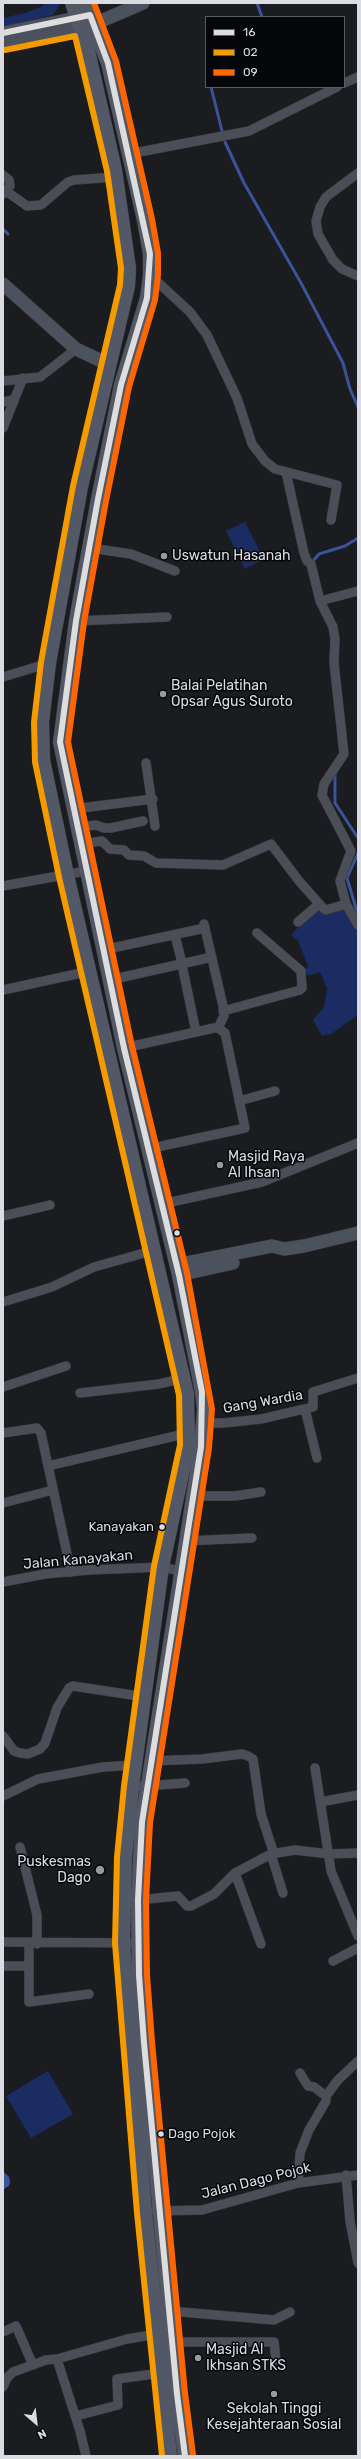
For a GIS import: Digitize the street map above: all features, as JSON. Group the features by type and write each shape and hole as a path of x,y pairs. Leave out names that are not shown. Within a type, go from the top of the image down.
{"main road":[{"path":"72,3 86,17 108,63 135,153 150,254 150,275 147,298 121,385 98,498 76,621 60,742 76,827 124,1048 177,1270 202,1392 204,1423 184,1541 147,1787 139,1853 138,1900 138,1944 144,2043 172,2342 185,2456"},
{"path":"3,42 86,17 126,3"},
{"path":"3,33 86,17 143,3"},
{"path":"86,17 116,177 130,268 128,286 108,364 80,494 50,663 42,722 43,760 67,875 116,1079 185,1378 187,1394 188,1433 162,1567 132,1787 125,1857 123,1943 145,2211 170,2456"},
{"path":"3,284 76,349 108,364"},
{"path":"80,494 98,498"},
{"path":"43,760 63,758"},
{"path":"116,1079 131,1076"},
{"path":"177,1270 272,1246 284,1249 304,1246 358,1233"},
{"path":"187,1394 202,1392"}],"street":[{"path":"345,83 358,77"},
{"path":"135,153 249,130 335,88"},
{"path":"358,173 326,197 320,207 316,221 321,241 333,260 342,269 358,276"},
{"path":"3,175 9,180 10,186 5,192 27,206 41,205 68,182 74,180 116,177"},
{"path":"150,275 190,312 207,335 237,398 252,444 275,469 336,484 331,520"},
{"path":"3,381 40,377 76,349"},
{"path":"3,428 23,378"},
{"path":"3,402 13,400"},
{"path":"286,472 304,553 307,561 311,564 320,601 333,627 335,639 334,663 344,754 324,784 322,795 351,851 340,881 346,904 358,925"},
{"path":"90,548 131,554 175,571"},
{"path":"320,601 358,591"},
{"path":"76,621 168,617"},
{"path":"3,677 50,663"},
{"path":"146,763 155,826"},
{"path":"73,809 152,799"},
{"path":"76,827 96,825 104,828 111,828 143,821"},
{"path":"80,844 102,841 110,849 124,850 129,855 147,857 156,863 223,866 271,844 319,904 326,910 346,904"},
{"path":"3,886 86,871"},
{"path":"298,922 319,904"},
{"path":"103,950 175,935 205,926 224,1016 218,1028"},
{"path":"223,1011 300,990 302,988 302,970 257,933"},
{"path":"175,935 196,1032"},
{"path":"110,980 212,957"},
{"path":"3,990 90,971"},
{"path":"124,1048 218,1028 225,1033 245,1128 148,1149"},
{"path":"239,1101 275,1091"},
{"path":"162,1204 262,1182 284,1175 358,1143"},
{"path":"3,1216 50,1205"},
{"path":"3,1302 52,1287 94,1267 155,1250"},
{"path":"3,1387 66,1366"},
{"path":"80,1393 159,1384 185,1378"},
{"name":"Gang Wardia","path":"204,1423 224,1423 260,1418 305,1409 314,1406 313,1392 358,1378"},
{"path":"305,1409 317,1458"},
{"path":"3,1433 37,1428 39,1430 71,1572"},
{"path":"48,1466 188,1433"},
{"path":"3,1503 53,1490"},
{"path":"192,1496 235,1496 261,1492"},
{"path":"184,1541 252,1538"},
{"name":"Jalan Kanayakan","path":"3,1582 45,1574 71,1572 162,1567 180,1571"},
{"path":"3,1736 14,1751 20,1754 28,1754 40,1749 45,1743 57,1708 69,1688 73,1686 145,1697"},
{"path":"151,1761 202,1759 242,1754 253,1759 261,1814 283,1894"},
{"path":"3,1796 38,1779 103,1767 135,1765"},
{"path":"315,1768 331,1871 358,1936"},
{"path":"132,1787 185,1783"},
{"path":"320,1802 358,1795"},
{"path":"20,1847 37,1915 28,1966 29,2002 89,1994"},
{"path":"138,1900 178,1896 187,1906 191,1906 214,1894 235,1873 272,1854 295,1850 329,1854 358,1853"},
{"path":"235,1873 262,1944"},
{"path":"3,1942 138,1944"},
{"path":"333,1961 358,1948"},
{"path":"3,1966 28,1966"},
{"path":"298,2183 300,2154 309,2130 326,2101 326,2096 338,2080 358,2061"},
{"path":"300,2072 308,2086 314,2087 326,2096"},
{"name":"Jalan Dago Pojok","path":"145,2211 202,2210 298,2183 358,2175"},
{"path":"346,2176 350,2221 358,2263"},
{"path":"170,2311 274,2320 290,2312"},
{"path":"3,2332 16,2326 33,2365"},
{"path":"3,2387 7,2378 13,2372 33,2365 127,2338 157,2334"},
{"path":"172,2342 274,2342 276,2360"},
{"path":"57,2359 76,2416 86,2456"},
{"path":"76,2416 118,2405 117,2379 161,2373"}],"shaded area":[{"path":"44,3 61,3 53,15 3,28 3,18 25,13 43,6"},
{"path":"245,522 264,559 245,569 226,531"},
{"path":"317,907 345,907 358,930 358,1015 331,1034 322,1036 313,1020 324,1007 327,988 320,972 308,976 304,970 308,966 298,941 291,935"},
{"path":"48,2071 73,2114 31,2138 6,2096"},
{"path":"3,2171 9,2177 10,2182 9,2186 4,2189"}],"waterway":[{"path":"257,3 262,16"},
{"path":"211,88 222,131"},
{"path":"225,142 244,183 301,283 343,363 350,389 358,407"},
{"path":"3,229 8,234"},
{"path":"313,564 313,561 319,554 345,546 358,538"},
{"path":"335,773 335,803 358,838"},
{"path":"358,853 347,878 358,915"}],"transit line":[{"name":"09","path":"94,3 116,61 152,219 158,253 158,275 155,300 129,387 106,501 84,622 68,742 132,1046 187,1273 212,1409 209,1448 150,1823 146,1900 147,1975 152,2042 185,2393 193,2455"},
{"name":"16","path":"3,33 90,15 108,63 150,254 147,298 121,385 98,499 76,621 60,742 124,1048 179,1275 202,1392 201,1447 142,1822 138,1900 139,1975 144,2043 177,2394 185,2456"},
{"name":"02","path":"5,50 75,36 107,171 121,268 120,285 73,486 41,662 34,722 35,762 59,877 179,1395 180,1445 154,1566 124,1786 117,1857 115,1943 137,2213 162,2456"}],"place":[{"name":"Uswatun Hasanah","path":"164,556"},
{"name":"Balai Pelatihan Opsar Agus Suroto","path":"163,694"},
{"name":"Masjid Raya Al Ihsan","path":"220,1165"},
{"name":"Kanayakan","path":"162,1527"},
{"name":"Puskesmas Dago","path":"100,1870"},
{"name":"Dago Pojok","path":"161,2134"},
{"name":"Masjid Al Ikhsan STKS","path":"198,2358"},
{"name":"Sekolah Tinggi Kesejahteraan Sosial","path":"274,2394"}]}
